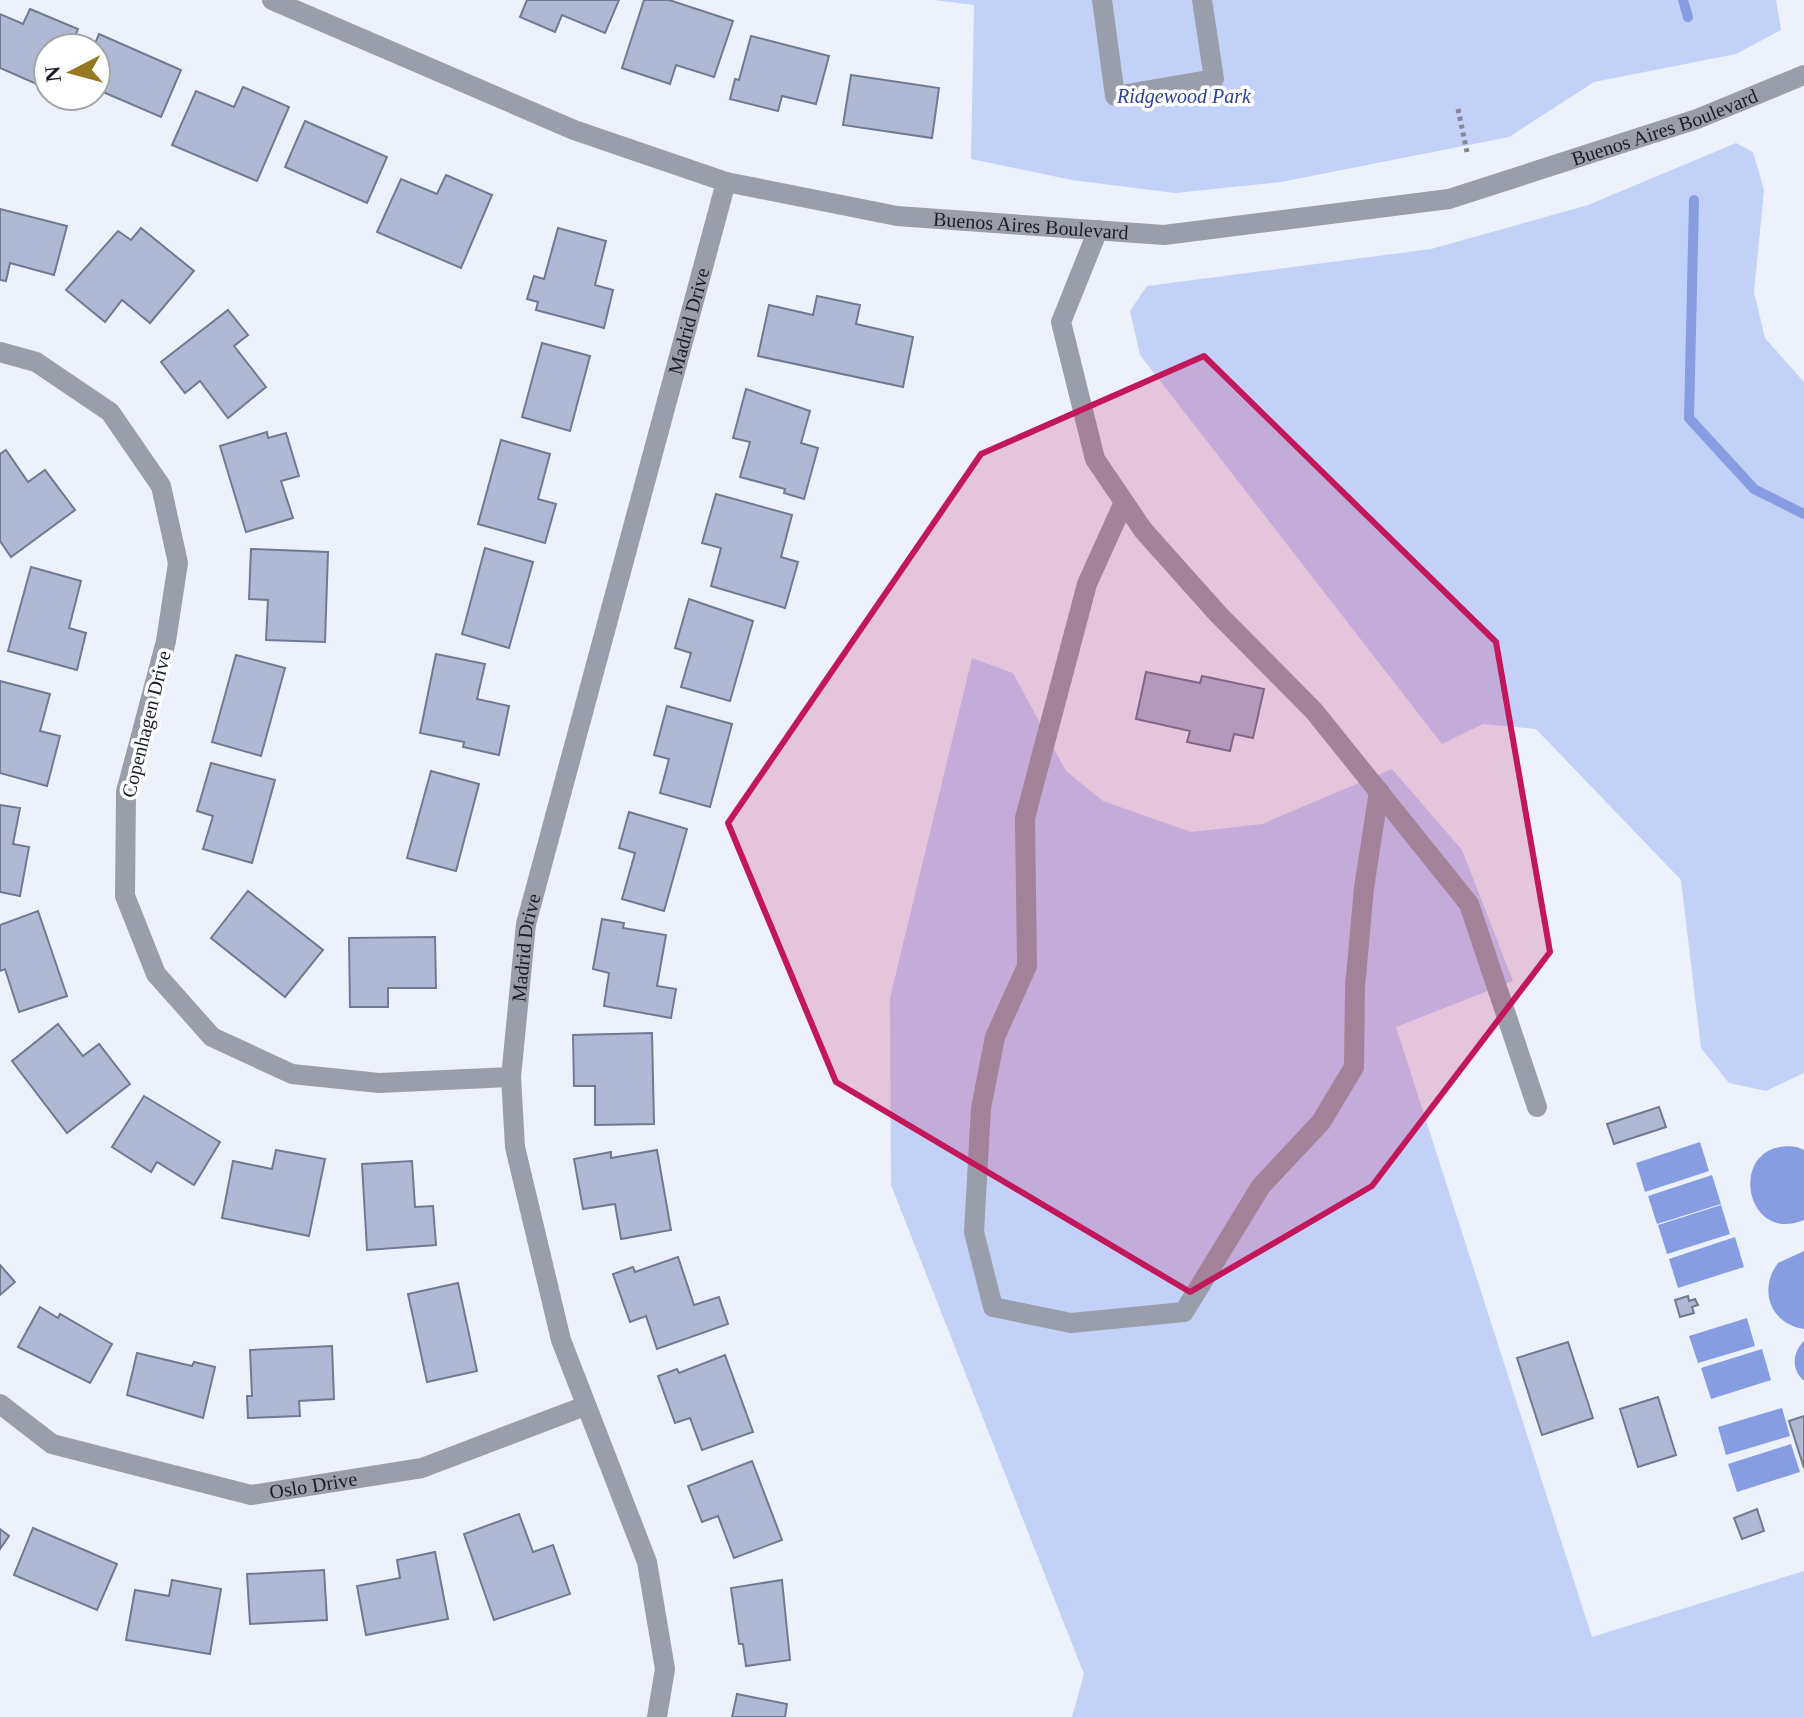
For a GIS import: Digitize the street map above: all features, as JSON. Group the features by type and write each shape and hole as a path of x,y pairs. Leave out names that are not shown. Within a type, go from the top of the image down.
{"street":[{"name":"Buenos Aires Boulevard","path":"272,0 574,130 726,182 897,216 1164,235 1449,199 1697,119 1804,75"},
{"path":"1102,0 1115,96 1214,79 1202,0"},
{"name":"Madrid Drive","path":"657,1717 665,1669 647,1562 561,1340 515,1147 511,1077 526,924 726,182"},
{"path":"1098,230 1061,322 1095,459 1143,530 1218,614 1314,711 1469,904 1537,1107"},
{"name":"Copenhagen Drive","path":"0,352 36,362 110,412 161,486 178,563 166,641 126,792 125,896 156,974 212,1037 292,1074 379,1083 511,1077"},
{"path":"1124,502 1087,584 1025,818 1027,966 995,1037 981,1108 974,1232 993,1307 1071,1323 1184,1312 1261,1186 1321,1122 1354,1067 1356,973 1364,888 1379,791"},
{"name":"Oslo Drive","path":"0,1404 52,1444 251,1495 422,1468 585,1406"}],"path":[{"path":"1458,109 1467,152"}],"highlighted area":[{"path":"1204,356 1496,642 1550,952 1372,1186 1190,1292 836,1082 728,823 981,454"}],"green space":[{"name":"Ridgewood Park","path":"934,0 1776,0 1781,30 1736,54 1594,82 1509,137 1281,182 1175,193 1072,180 971,159 974,5"},
{"path":"1736,143 1753,152 1764,190 1754,292 1765,338 1804,382 1804,1073 1766,1091 1729,1083 1701,1048 1681,880 1536,729 1483,724 1442,744 1140,355 1130,311 1147,286 1431,249 1588,205"},
{"path":"972,658 1013,673 1066,771 1103,801 1191,832 1262,824 1392,769 1462,850 1513,981 1396,1027 1592,1637 1804,1571 1804,1717 1072,1717 1084,1674 891,1185 890,998"}],"water":[{"path":"1700,1142 1709,1171 1645,1192 1636,1163"},
{"path":"1797,1147 1804,1150 1804,1220 1783,1224 1767,1218 1756,1206 1751,1190 1752,1173 1759,1158 1774,1148"},
{"path":"1712,1175 1721,1204 1657,1224 1648,1196"},
{"path":"1721,1205 1730,1234 1667,1254 1658,1225"},
{"path":"1735,1237 1744,1267 1678,1288 1669,1259"},
{"path":"1804,1251 1804,1329 1783,1320 1776,1313 1768,1294 1772,1273 1778,1263"},
{"path":"1747,1318 1755,1346 1698,1363 1689,1336"},
{"path":"1804,1341 1804,1381 1795,1361"},
{"path":"1762,1349 1771,1380 1711,1399 1701,1368"},
{"path":"1782,1408 1790,1436 1726,1455 1718,1427"},
{"path":"1791,1444 1800,1472 1737,1492 1728,1464"}],"building":[{"path":"527,0 619,0 605,33 562,15 555,32 520,17"},
{"path":"644,0 669,0 733,21 714,77 676,65 670,84 622,68"},
{"path":"30,9 78,29 77,32 32,32 32,82 0,68 0,14 23,24"},
{"path":"751,36 829,56 816,104 782,96 778,111 730,99 735,79 739,80"},
{"path":"112,40 181,70 161,117 112,96"},
{"path":"851,75 939,88 932,138 843,125"},
{"path":"243,87 289,107 257,181 172,145 196,91 234,107"},
{"path":"305,121 387,157 367,203 285,167"},
{"path":"446,175 492,195 461,268 377,232 401,179 437,194"},
{"path":"0,209 67,226 54,275 10,263 6,281 0,280"},
{"path":"141,228 194,271 150,323 122,300 105,322 66,290 118,231 131,240"},
{"path":"558,228 606,241 595,285 613,290 604,328 536,310 538,302 527,299 534,276 544,279"},
{"path":"817,296 860,305 856,324 913,337 903,387 758,356 769,305 813,315"},
{"path":"228,310 248,335 234,346 266,387 228,418 200,381 185,393 161,362"},
{"path":"542,343 590,356 570,431 522,417"},
{"path":"746,389 810,411 801,443 818,448 804,499 784,493 785,489 740,477 750,442 733,438"},
{"path":"267,432 268,438 286,433 299,476 281,481 293,518 246,532 220,446"},
{"path":"501,440 550,454 538,499 556,504 545,543 478,524"},
{"path":"6,450 28,482 45,470 75,510 11,557 0,541 0,454"},
{"path":"716,494 792,515 781,557 798,562 785,608 711,586 721,548 702,543"},
{"path":"485,548 533,562 509,648 462,634"},
{"path":"251,549 328,552 325,642 266,640 268,600 249,599"},
{"path":"31,567 81,581 69,628 86,633 77,670 8,651"},
{"path":"689,599 753,621 730,701 681,687 691,653 675,648"},
{"path":"436,654 485,664 477,699 509,706 499,755 463,747 464,742 420,733"},
{"path":"236,655 285,668 261,756 212,742"},
{"path":"1146,672 1200,683 1202,676 1264,689 1253,738 1234,734 1230,751 1187,742 1190,731 1136,719"},
{"path":"0,681 50,694 40,731 60,736 47,786 0,773"},
{"path":"667,706 732,724 710,807 660,793 669,759 654,755"},
{"path":"211,763 275,780 252,863 203,849 213,816 197,811"},
{"path":"431,771 479,784 456,871 407,858"},
{"path":"0,805 20,808 13,844 29,847 20,896 0,892"},
{"path":"629,812 687,829 664,911 622,899 635,853 619,848"},
{"path":"248,891 323,950 285,997 211,938"},
{"path":"38,911 67,996 19,1012 5,969 0,971 0,925"},
{"path":"602,919 624,923 623,928 666,935 657,986 676,989 671,1018 604,1006 609,973 593,969"},
{"path":"435,937 436,988 388,988 388,1007 350,1007 349,938"},
{"path":"58,1024 83,1056 99,1044 130,1084 67,1133 12,1061"},
{"path":"652,1033 654,1124 595,1125 595,1086 574,1086 573,1035"},
{"path":"144,1096 220,1142 194,1185 157,1162 151,1172 112,1147"},
{"path":"1659,1107 1666,1127 1614,1144 1607,1124"},
{"path":"276,1150 325,1159 309,1236 222,1218 233,1161 272,1169"},
{"path":"657,1150 671,1230 621,1239 615,1204 583,1209 574,1159 611,1152 611,1158"},
{"path":"412,1161 415,1207 433,1206 436,1245 367,1250 362,1164"},
{"path":"678,1257 694,1305 719,1297 728,1324 657,1349 646,1316 630,1322 613,1274 633,1267 635,1272"},
{"path":"0,1265 15,1282 0,1295"},
{"path":"458,1283 477,1371 427,1382 408,1294"},
{"path":"1688,1296 1689,1301 1695,1299 1698,1305 1692,1307 1694,1313 1680,1317 1675,1300"},
{"path":"40,1307 58,1318 60,1314 112,1344 90,1383 18,1347"},
{"path":"1568,1342 1593,1418 1542,1435 1517,1358"},
{"path":"332,1346 334,1399 299,1401 300,1416 248,1418 247,1396 252,1396 250,1350"},
{"path":"137,1353 192,1366 194,1362 215,1367 203,1418 127,1395"},
{"path":"725,1355 753,1432 702,1450 690,1418 675,1423 658,1376 677,1369 679,1373"},
{"path":"1658,1397 1676,1455 1638,1467 1620,1409"},
{"path":"1804,1416 1804,1468 1789,1421"},
{"path":"752,1461 782,1540 734,1558 718,1516 702,1522 688,1486"},
{"path":"1757,1509 1764,1531 1742,1539 1734,1518"},
{"path":"519,1514 533,1552 553,1545 570,1594 494,1620 464,1534"},
{"path":"33,1528 117,1564 97,1610 14,1575"},
{"path":"0,1529 9,1536 0,1549"},
{"path":"435,1552 448,1619 366,1635 357,1586 400,1578 397,1560"},
{"path":"324,1570 327,1620 250,1624 247,1574"},
{"path":"172,1580 221,1589 210,1654 126,1640 135,1590 169,1596"},
{"path":"782,1580 790,1660 746,1666 743,1644 739,1644 731,1588"},
{"path":"737,1694 787,1704 785,1717 732,1717"}],"waterway":[{"path":"1683,0 1688,17"},
{"path":"1694,200 1689,418 1754,489 1804,514"}]}
